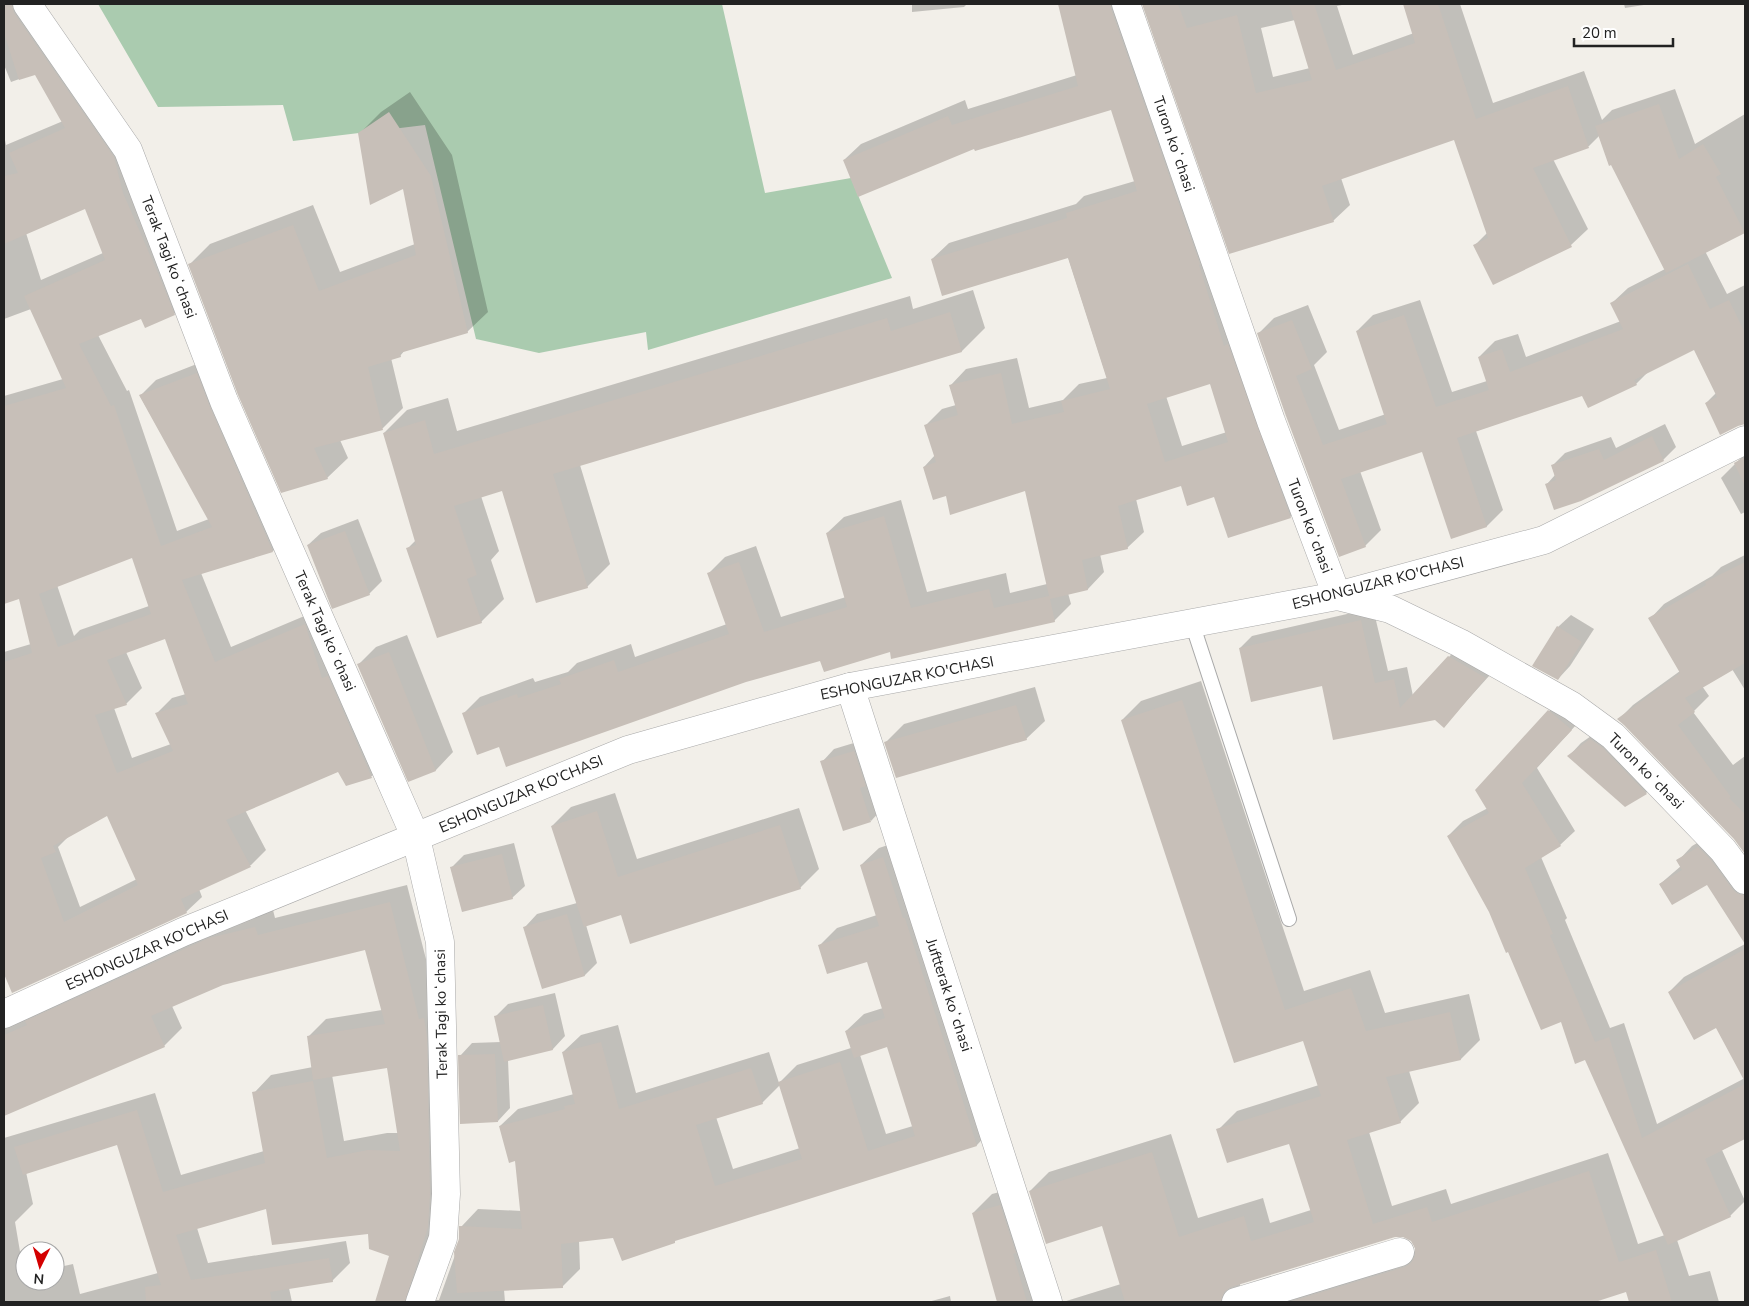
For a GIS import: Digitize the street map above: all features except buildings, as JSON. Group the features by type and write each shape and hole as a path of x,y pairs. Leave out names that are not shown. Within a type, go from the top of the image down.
{"street":[{"name":"Terak Tagi koʻchasi","path":"27,4 128,150 224,401 416,838 440,942 446,1194 443,1238 420,1302"},
{"name":"Turon koʻchasi","path":"1126,4 1270,421 1337,596 1390,609 1460,643 1572,706 1614,736 1723,850 1745,880"},
{"name":"ESHONGUZAR KO'CHASI","path":"4,1014 183,932 628,750 850,687 1337,596 1544,540 1745,440"},
{"name":"Juftterak koʻchasi","path":"850,687 1048,1302"},
{"path":"1236,1302 1400,1252"}],"lane":[{"path":"1192,623 1289,919"}],"green space":[{"path":"98,4 722,4 765,193 851,178 892,278 648,350 646,332 539,353 476,339 425,125 293,141 283,105 158,107"}]}
